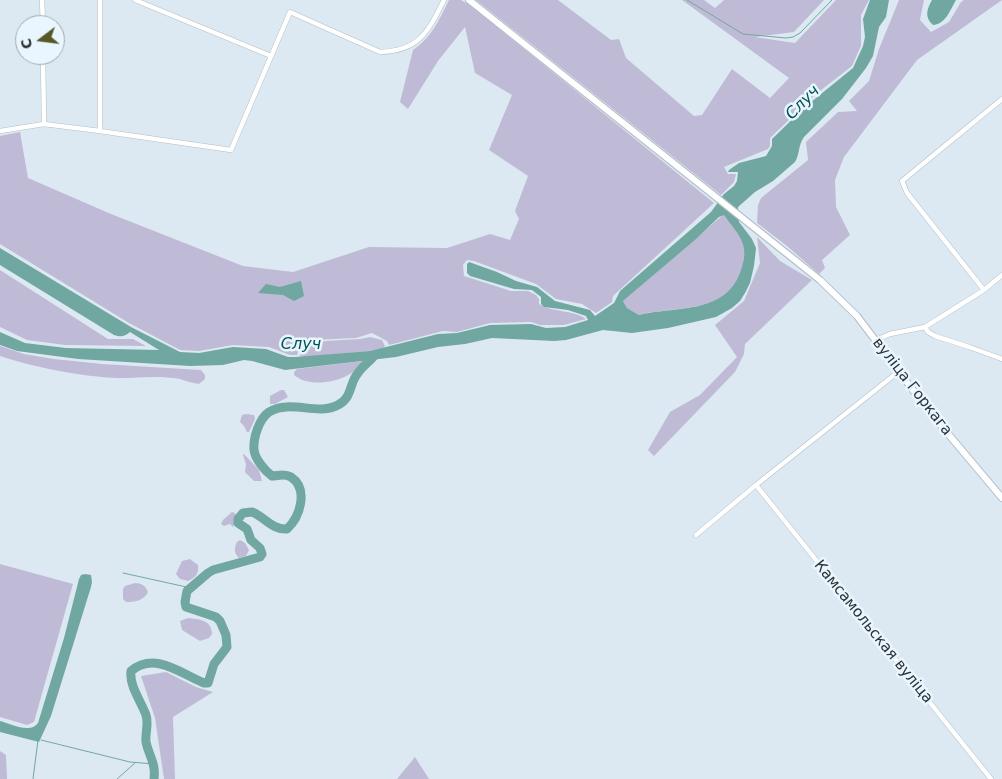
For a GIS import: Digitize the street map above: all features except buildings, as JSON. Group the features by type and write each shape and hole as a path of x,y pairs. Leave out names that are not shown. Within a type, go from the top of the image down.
{"main road":[{"name":"вуліца Горкага","path":"469,0 820,280 856,316 876,340 898,372 1002,498"}],"street":[{"path":"42,0 43,15"},
{"path":"100,0 100,131"},
{"path":"135,0 271,56"},
{"path":"0,130 44,124 231,150 290,12 380,52 395,51 418,41 435,18 444,0"},
{"path":"43,65 44,124"},
{"path":"984,290 907,193 902,181 1002,99"},
{"path":"876,340 890,334 925,327 984,290 1002,275"},
{"path":"925,327 928,332 935,336 1002,360"},
{"path":"696,535 898,372"},
{"name":"Камсамольская вуліца","path":"756,485 990,779"}],"shaded area":[{"path":"449,0 461,0 471,6 714,203 613,296 612,302 596,313 582,304 556,299 536,284 474,261 467,260 463,265 464,276 511,291 528,291 536,295 539,299 539,304 544,307 575,314 586,319 564,325 540,325 531,322 490,323 457,332 443,331 389,345 387,341 372,333 356,338 312,340 299,349 297,355 290,355 269,347 233,345 199,351 180,350 129,323 0,244 0,136 20,132 28,178 111,214 243,266 293,272 369,247 447,248 490,234 510,240 519,219 515,211 528,176 489,150 512,95 475,73 465,27 438,61 408,109 400,102 413,50 430,34"},
{"path":"476,0 558,0 611,40 619,39 626,58 694,116 702,115 732,69 770,98 789,78 682,0 704,0 715,8 724,0 824,0 794,32 755,37 795,43 836,0 869,0 861,15 861,46 852,66 816,94 770,138 768,149 724,167 728,174 736,174 734,182 721,195"},
{"path":"870,0 889,0 886,17 879,27 873,56 866,68 842,99 804,137 795,162 738,207 739,222 752,239 756,248 754,266 750,283 740,301 716,317 668,328 632,333 603,330 566,340 492,338 438,347 396,357 285,370 244,360 223,365 190,366 78,359 17,351 0,345 0,332 25,343 66,348 159,350 130,332 122,336 114,335 0,265 0,248 131,327 180,352 199,353 233,347 266,349 288,357 295,357 370,351 438,334 457,333 490,325 531,324 546,328 565,327 588,320 586,316 568,310 544,307 541,304 541,297 532,290 514,289 470,276 467,273 467,264 469,262 516,281 537,287 555,301 590,310 595,316 614,303 620,291 711,212 724,194 737,181 738,172 728,172 729,170 739,163 766,156 772,146 772,139 805,107 853,68 865,37 863,19","holes":["724,215 739,236 744,248 743,263 733,286 722,296 697,306 639,315 627,308 623,301 719,217"]},
{"path":"899,0 924,0 920,20 931,32 949,22 964,0 1002,0 917,60 844,157 835,180 836,207 850,235 822,260 825,268 819,274 757,223 758,205 761,198 808,160 806,142 838,112 857,111 849,101 869,81 879,49"},
{"path":"932,0 956,0 944,19 933,25 927,16"},
{"path":"724,214 740,236 745,250 743,266 739,277 731,289 709,303 695,306 639,315 627,308 623,301"},
{"path":"757,237 780,261 812,280 745,344 744,354 735,372 654,456 648,450 670,412 700,395 737,357 715,325 744,301 760,263"},
{"path":"0,270 108,339 133,339 146,346 65,345 27,340 0,327"},
{"path":"301,281 304,296 294,301 283,295 258,293 266,284 280,287"},
{"path":"370,337 382,340 384,348 370,351 300,356 300,350 316,343"},
{"path":"0,346 24,354 54,359 201,370 205,375 205,379 199,384 172,378 118,378 74,374 0,356"},
{"path":"363,361 350,374 331,381 311,382 301,380 294,375 297,369"},
{"path":"284,390 288,397 275,404 270,404 270,396"},
{"path":"242,415 254,415 255,419 249,432 240,422"},
{"path":"244,454 259,470 262,481 254,481 245,472"},
{"path":"232,512 235,513 236,518 233,527 230,524 224,526 221,524 223,520"},
{"path":"240,540 245,543 249,550 246,556 239,558 236,555 235,548"},
{"path":"190,559 198,565 196,575 188,581 180,579 176,574 182,561"},
{"path":"0,564 73,584 34,722 27,725 0,717"},
{"path":"81,575 91,575 91,587 51,716 39,742 0,732 0,721 25,728 30,728 38,723 64,638 79,579"},
{"path":"135,583 143,585 148,592 141,599 126,602 123,599 123,589 125,586"},
{"path":"188,618 207,623 212,634 209,638 200,641 182,630 180,621"},
{"path":"166,672 196,687 213,692 173,717 175,779 164,779 155,718 141,676"},
{"path":"0,751 6,755 7,779 0,779"},
{"path":"415,757 429,779 397,779"}],"waterway":[{"path":"687,0 743,34 786,38 800,33 832,0"},
{"path":"154,779 153,764 146,742 147,718 134,688 131,671 140,665 149,663 159,664 208,683 214,664 227,647 226,635 220,621 216,617 186,607 187,591 213,570 260,557 262,554 260,548 251,540 247,529 238,523 238,519 243,513 252,512 277,527 287,529 296,517 301,503 300,488 297,482 286,475 272,476 263,468 256,457 254,445 260,424 265,415 277,408 322,409 338,405 349,394 355,377 374,356"},
{"path":"123,573 191,588"},
{"path":"33,779 38,740"},
{"path":"41,740 130,762 154,764"},
{"path":"117,779 135,763"}],"water label":[{"name":"Случ","path":"803,103"},
{"name":"Случ","path":"301,345"}]}
